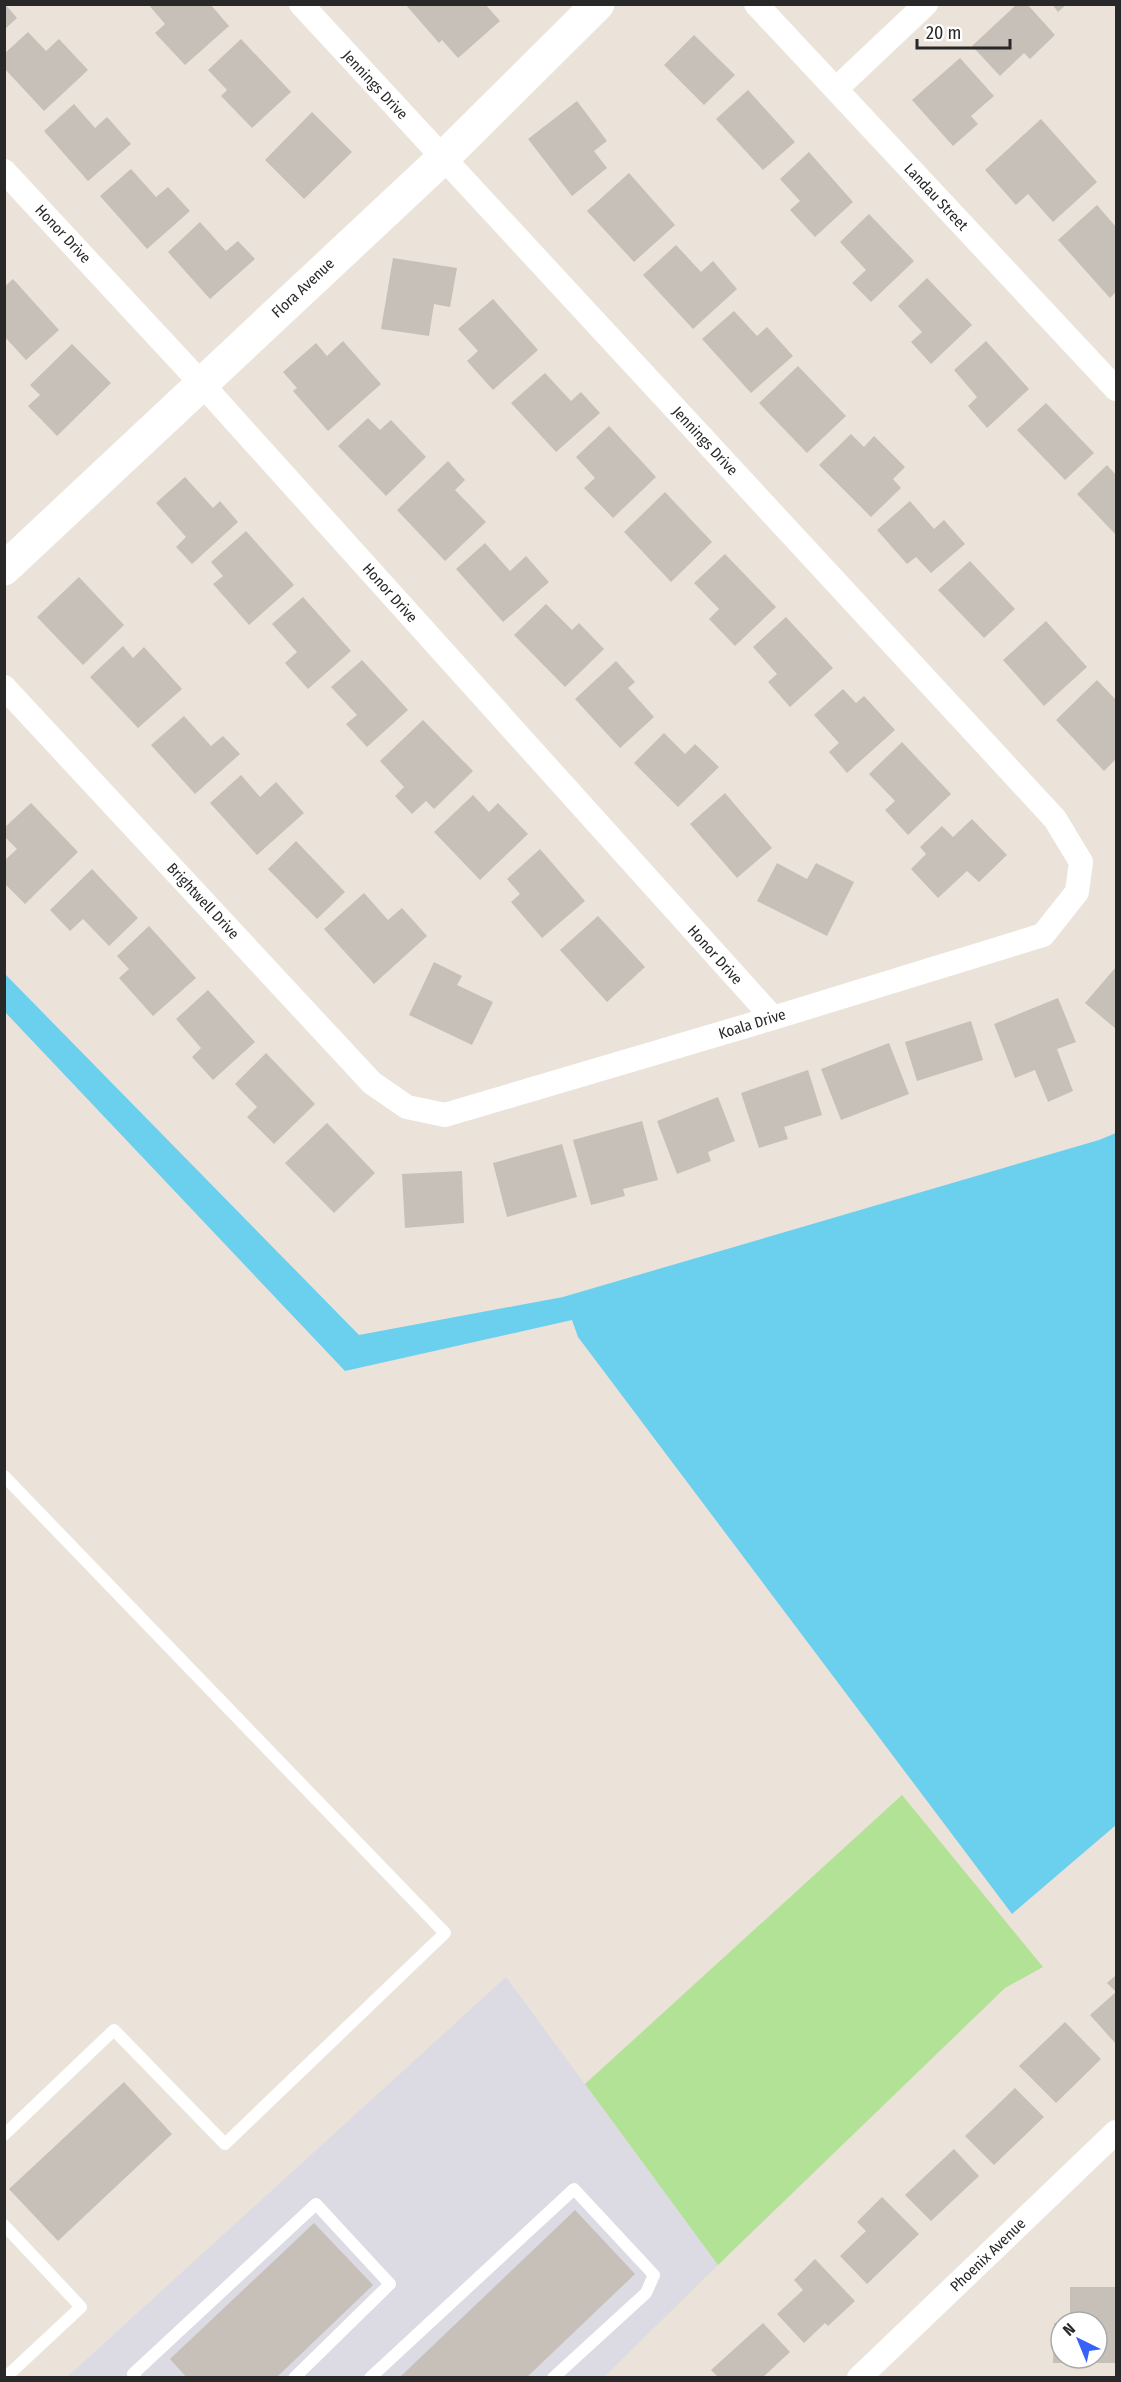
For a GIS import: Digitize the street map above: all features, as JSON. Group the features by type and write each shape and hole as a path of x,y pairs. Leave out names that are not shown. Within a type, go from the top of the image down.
{"street":[{"name":"Jennings Drive","path":"301,4 1055,819 1081,862 1077,892"},
{"name":"Flora Avenue","path":"4,569 443,158 598,4"},
{"name":"Landau Street","path":"756,4 1116,389"},
{"path":"836,90 926,4"},
{"name":"Honor Drive","path":"4,171 201,383 773,1018"},
{"name":"Brightwell Drive","path":"4,687 372,1083 407,1107"},
{"name":"Koala Drive","path":"407,1107 445,1115 1043,935 1077,892"},
{"name":"Phoenix Avenue","path":"859,2378 1116,2132"}],"lane":[{"path":"4,1476 445,1933 225,2144 114,2030 4,2135"},
{"path":"370,2378 574,2189 654,2275 646,2293 553,2378"},
{"path":"136,2378 133,2374 316,2204 390,2284 294,2378"},
{"path":"4,2224 81,2307 5,2378"}],"shaded area":[{"path":"506,1977 718,2265 604,2377 66,2378"}],"green space":[{"path":"902,1795 1043,1967 1005,1988 718,2265 585,2084"}],"water":[{"path":"5,974 359,1335 563,1297 1099,1140 1116,1133 1116,1825 1012,1914 578,1337 572,1320 345,1371 5,1012"}],"building":[{"path":"5,4 17,18 5,29"},
{"path":"148,4 210,4 229,26 185,65 155,33 165,24"},
{"path":"405,4 485,4 500,21 458,58 442,40 439,43"},
{"path":"1017,4 1027,4 1055,35 1030,59 1024,53 1000,76 972,46"},
{"path":"1052,4 1067,4 1058,12"},
{"path":"28,32 46,51 59,39 88,70 44,111 4,68 4,54"},
{"path":"694,35 735,75 704,105 664,65"},
{"path":"241,39 291,92 252,128 221,96 227,90 208,70"},
{"path":"960,58 994,96 971,116 978,124 953,146 912,100"},
{"path":"748,90 795,142 763,170 716,119"},
{"path":"577,101 607,141 594,151 607,168 572,196 528,139"},
{"path":"74,104 95,128 107,117 131,144 88,181 44,131"},
{"path":"312,112 352,152 304,199 265,160"},
{"path":"1041,119 1097,182 1053,222 1028,194 1016,205 985,170"},
{"path":"809,152 853,202 815,237 790,210 800,201 780,179"},
{"path":"131,169 156,197 168,187 190,211 147,249 100,196"},
{"path":"629,173 675,225 634,262 587,211"},
{"path":"1097,205 1116,227 1116,292 1110,298 1058,240"},
{"path":"869,214 914,261 871,302 852,283 866,270 840,242"},
{"path":"200,222 226,251 238,241 255,259 210,299 168,252"},
{"path":"676,245 701,272 713,261 737,289 693,329 643,275"},
{"path":"393,258 457,268 450,307 434,304 429,336 381,329"},
{"path":"927,278 972,325 931,364 911,342 922,332 898,306"},
{"path":"13,279 59,330 26,360 4,336 4,287"},
{"path":"493,299 538,350 493,390 467,361 478,351 458,329"},
{"path":"734,311 757,336 767,327 793,356 751,393 702,339"},
{"path":"343,341 381,384 328,431 293,391 297,388 283,372 316,343 327,356"},
{"path":"986,341 1029,389 987,428 968,406 977,397 954,370"},
{"path":"72,344 111,383 57,436 28,406 40,395 30,385"},
{"path":"798,366 846,416 807,453 759,403"},
{"path":"545,373 571,401 581,392 600,413 556,452 511,403"},
{"path":"1046,403 1094,453 1065,480 1017,430"},
{"path":"368,418 380,430 391,420 426,457 386,496 338,446"},
{"path":"609,426 656,477 613,518 584,488 595,478 576,457"},
{"path":"851,434 864,447 874,436 905,467 893,479 901,488 871,517 819,465"},
{"path":"448,461 465,480 455,490 486,522 445,561 397,510"},
{"path":"1107,465 1116,475 1116,535 1077,494"},
{"path":"185,477 213,508 220,501 238,522 192,564 176,547 186,537 156,503"},
{"path":"665,492 712,542 671,582 624,532"},
{"path":"910,501 934,529 944,520 965,544 931,573 916,557 907,564 877,530"},
{"path":"246,531 294,585 249,625 213,584 223,576 211,562"},
{"path":"485,543 510,571 526,556 549,582 503,622 456,569"},
{"path":"725,554 776,607 735,646 709,619 719,609 694,583"},
{"path":"970,561 1015,609 984,638 938,590"},
{"path":"79,577 124,625 83,665 37,617"},
{"path":"303,597 351,651 308,689 285,663 297,652 272,624"},
{"path":"546,604 572,630 579,623 604,649 565,687 514,635"},
{"path":"786,617 833,668 790,707 768,682 777,674 753,647"},
{"path":"1046,621 1087,667 1044,706 1003,660"},
{"path":"123,646 133,658 144,647 182,689 138,728 90,677"},
{"path":"362,660 408,710 367,747 346,724 357,715 331,687"},
{"path":"616,661 635,682 628,688 654,717 620,748 575,699"},
{"path":"1097,680 1116,700 1116,759 1104,771 1056,720"},
{"path":"843,689 856,703 864,696 895,730 847,773 829,752 839,743 814,715"},
{"path":"184,716 211,746 223,736 240,754 195,794 151,745"},
{"path":"423,720 473,771 434,809 426,801 412,814 395,796 404,787 380,761"},
{"path":"664,733 685,754 695,744 719,767 678,807 634,763"},
{"path":"902,742 951,794 908,835 885,810 895,801 869,774"},
{"path":"241,775 260,797 276,782 304,813 257,855 210,803"},
{"path":"725,793 772,848 737,878 690,824"},
{"path":"473,795 489,812 498,803 528,834 480,880 434,832"},
{"path":"31,803 78,852 25,904 4,883 4,861 17,849 4,836 4,828"},
{"path":"972,819 1007,855 979,882 967,871 938,898 911,869 926,854 920,847 942,826 953,837"},
{"path":"296,841 345,892 317,919 268,869"},
{"path":"540,849 585,901 542,938 511,902 520,894 507,879"},
{"path":"777,863 807,879 816,863 854,882 827,936 757,901"},
{"path":"92,869 138,918 109,946 83,919 70,931 50,910"},
{"path":"364,893 388,920 402,908 427,936 374,984 324,929"},
{"path":"598,916 645,967 607,1002 560,950"},
{"path":"149,926 196,978 153,1016 119,978 129,969 117,956"},
{"path":"434,962 462,976 457,985 493,1002 472,1045 409,1015"},
{"path":"1116,967 1116,1029 1085,1003"},
{"path":"208,990 255,1042 213,1080 192,1057 201,1048 176,1019"},
{"path":"1058,998 1076,1042 1057,1049 1073,1091 1048,1102 1035,1070 1015,1078 994,1024"},
{"path":"971,1021 983,1060 917,1081 905,1042"},
{"path":"889,1043 909,1094 841,1120 821,1069"},
{"path":"266,1053 315,1104 274,1144 247,1117 257,1107 235,1084"},
{"path":"808,1070 822,1115 784,1127 788,1139 759,1148 741,1093"},
{"path":"718,1097 735,1141 708,1152 711,1161 677,1174 657,1121"},
{"path":"642,1121 658,1180 623,1189 625,1196 591,1205 573,1140"},
{"path":"327,1123 375,1173 334,1213 285,1163"},
{"path":"562,1144 577,1197 507,1217 493,1163"},
{"path":"462,1171 464,1223 405,1228 402,1174"},
{"path":"1116,1975 1116,1992 1107,1983"},
{"path":"1116,1992 1116,2044 1090,2015"},
{"path":"1065,2022 1101,2059 1056,2103 1019,2066"},
{"path":"124,2082 172,2134 58,2241 9,2189"},
{"path":"1015,2088 1044,2117 994,2165 965,2136"},
{"path":"954,2149 979,2176 931,2221 905,2195"},
{"path":"882,2197 919,2234 867,2284 840,2256 866,2231 857,2222"},
{"path":"575,2210 635,2274 526,2378 399,2378"},
{"path":"314,2223 373,2285 276,2378 187,2378 170,2359"},
{"path":"815,2259 855,2301 828,2326 825,2323 804,2343 777,2314 803,2290 794,2280"},
{"path":"1070,2287 1116,2287 1116,2363 1109,2363 1109,2310 1070,2310"},
{"path":"763,2323 790,2352 762,2378 719,2378 711,2370"}]}
